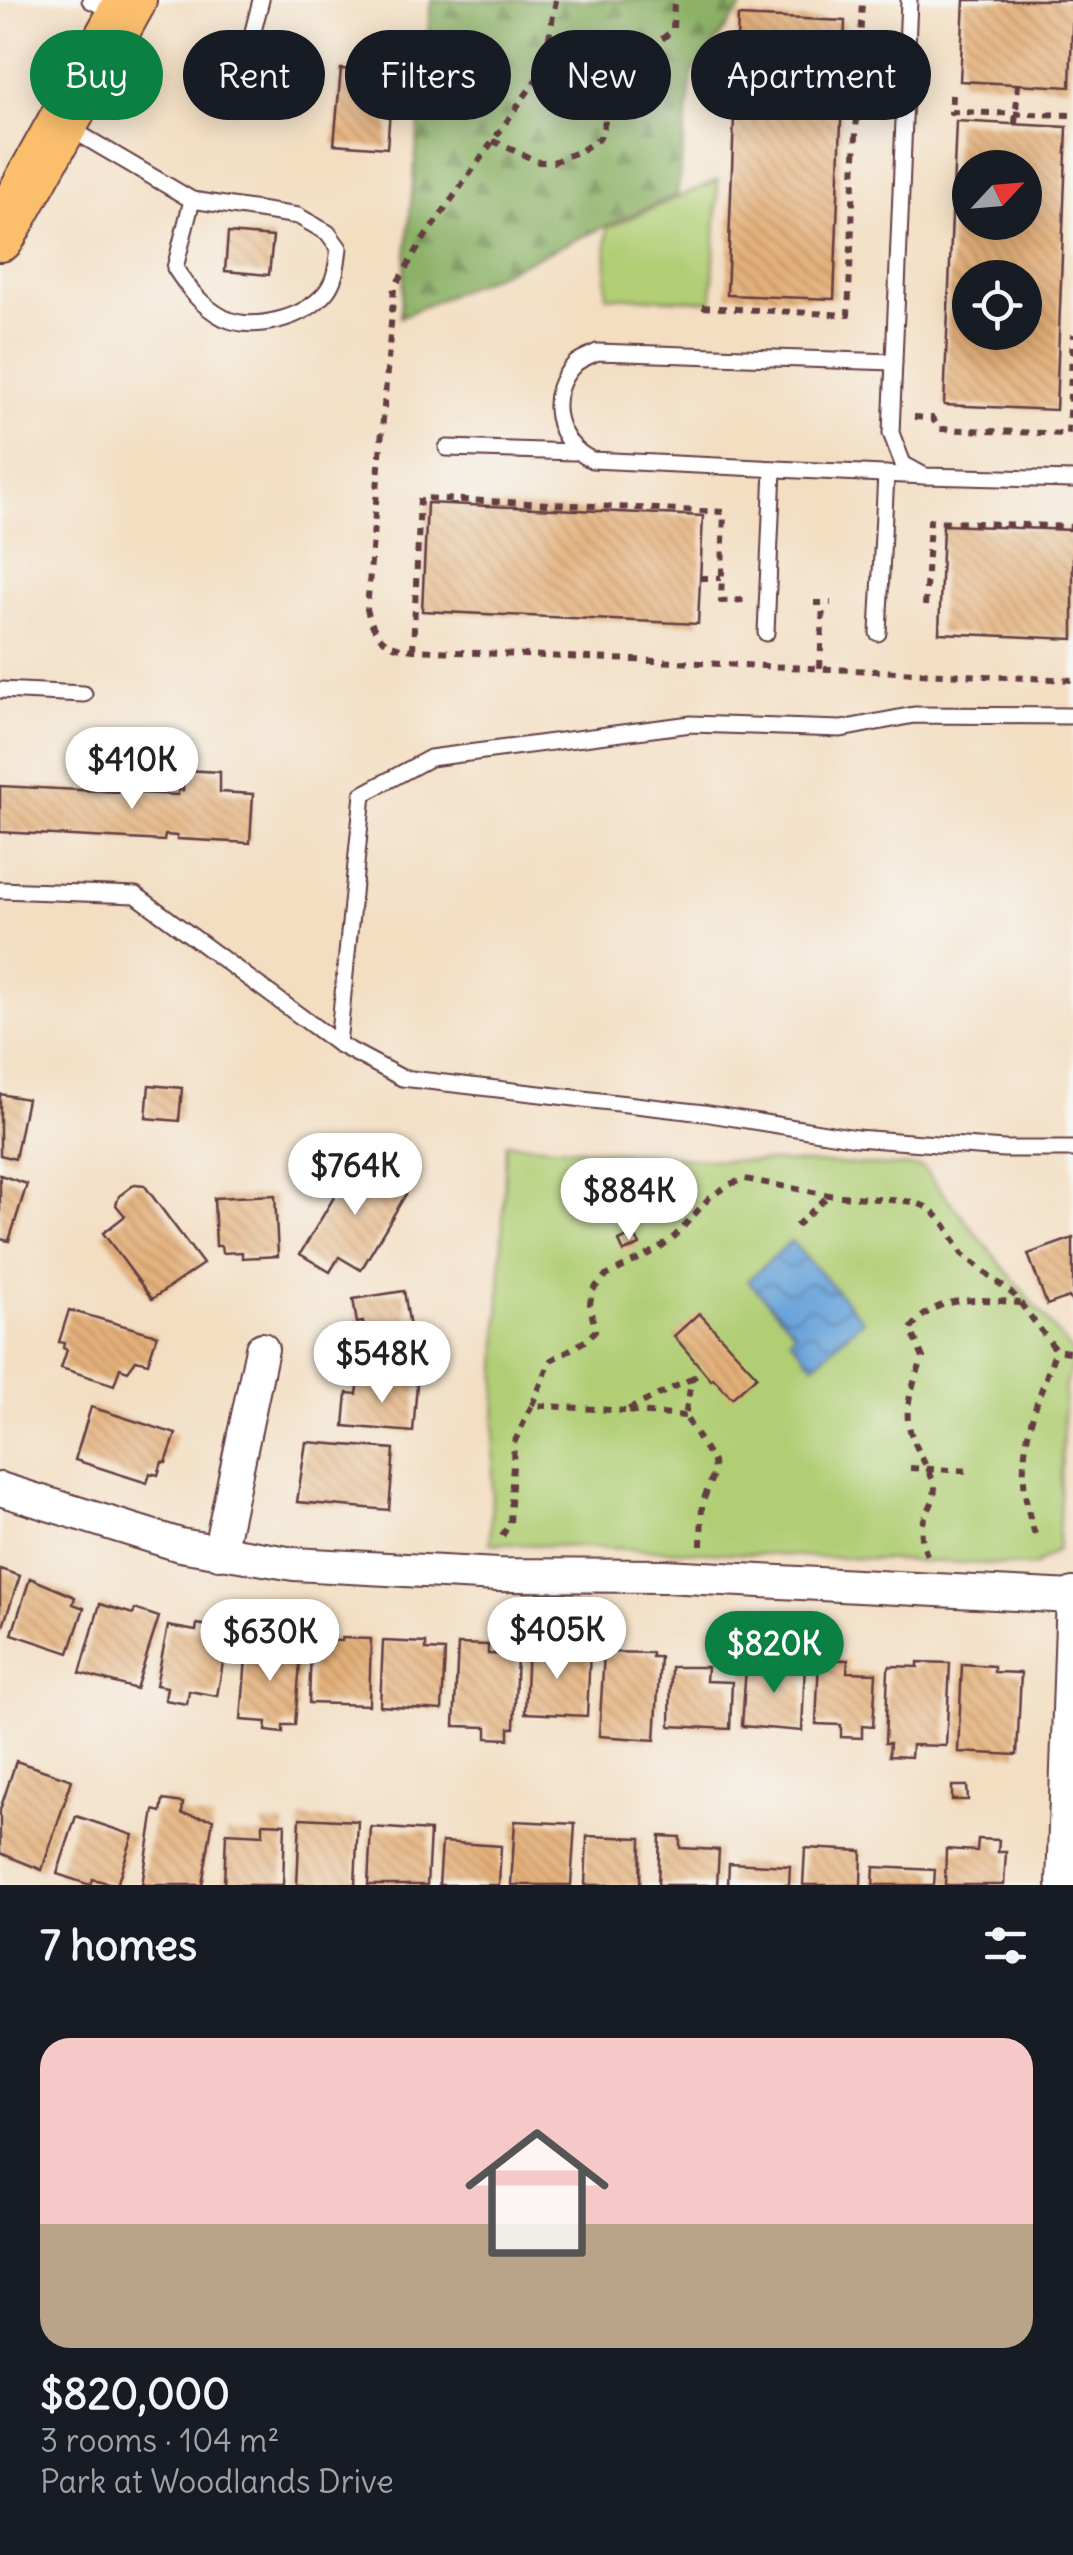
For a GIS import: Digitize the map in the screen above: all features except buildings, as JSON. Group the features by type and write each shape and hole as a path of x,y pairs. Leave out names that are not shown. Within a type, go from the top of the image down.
{"main road":[{"path":"0,236 63,124 114,5"}],"street":[{"path":"219,1553 262,1348"},
{"path":"0,1489 180,1545 294,1564 498,1575 665,1576 1073,1596 1063,1885"}],"lane":[{"path":"254,30 262,0"},
{"path":"909,0 891,433 903,464 926,476"},
{"path":"63,124 192,200 298,216 328,234 339,248 336,271 326,292 307,307 255,324 226,318 193,296 175,268 192,200"},
{"path":"574,452 554,412 559,388 576,363 596,352 894,362"},
{"path":"447,448 574,452 592,460 1073,480"},
{"path":"766,634 773,469"},
{"path":"878,633 886,474"},
{"path":"0,690 84,694"},
{"path":"338,1044 362,794 430,758 691,724 841,729 914,715 1073,716"},
{"path":"0,890 136,895 338,1044 402,1078 704,1114 856,1138 1004,1149 1073,1149"}],"path":[{"path":"556,0 543,70 423,240 394,288 367,609 371,626 382,641 393,648 414,650 1073,680"},
{"path":"493,141 539,162 553,162 600,138 619,74 673,30 674,0"},
{"path":"702,307 848,315 862,0"},
{"path":"1015,124 1018,84"},
{"path":"952,95 952,112 1073,116"},
{"path":"914,417 932,418 940,429 1068,434 1073,334"},
{"path":"414,650 420,498 724,512 720,600 746,600"},
{"path":"925,606 930,521 1073,527"},
{"path":"700,578 721,578"},
{"path":"814,603 827,603 820,668"},
{"path":"502,1536 510,1523 514,1443 551,1360 587,1340 595,1331 592,1291 604,1276 675,1236 710,1197 745,1179 829,1196 915,1202 931,1209 962,1254 1015,1296 1056,1350 1069,1352"},
{"path":"796,1226 829,1196"},
{"path":"927,1555 920,1524 935,1494 935,1484 908,1430 906,1408 922,1358 911,1329 921,1314 938,1305 980,1300 1021,1304"},
{"path":"1035,1534 1023,1494 1022,1453 1056,1350"},
{"path":"625,1411 704,1372"},
{"path":"692,1378 685,1416 713,1462 714,1472 702,1504 700,1546"},
{"path":"532,1406 685,1416"},
{"path":"910,1468 972,1471"}],"green space":[{"path":"431,0 747,0 725,30 691,30 691,82 677,195 400,317 419,120 511,120 511,30 428,30"},
{"path":"718,180 712,301 606,296 607,228"},
{"path":"506,1143 718,1160 922,1167 1073,1353 1065,1386 1058,1549 1034,1566 490,1543"}],"water":[{"path":"791,1241 863,1320 814,1365 790,1338 795,1332 748,1280"}]}
